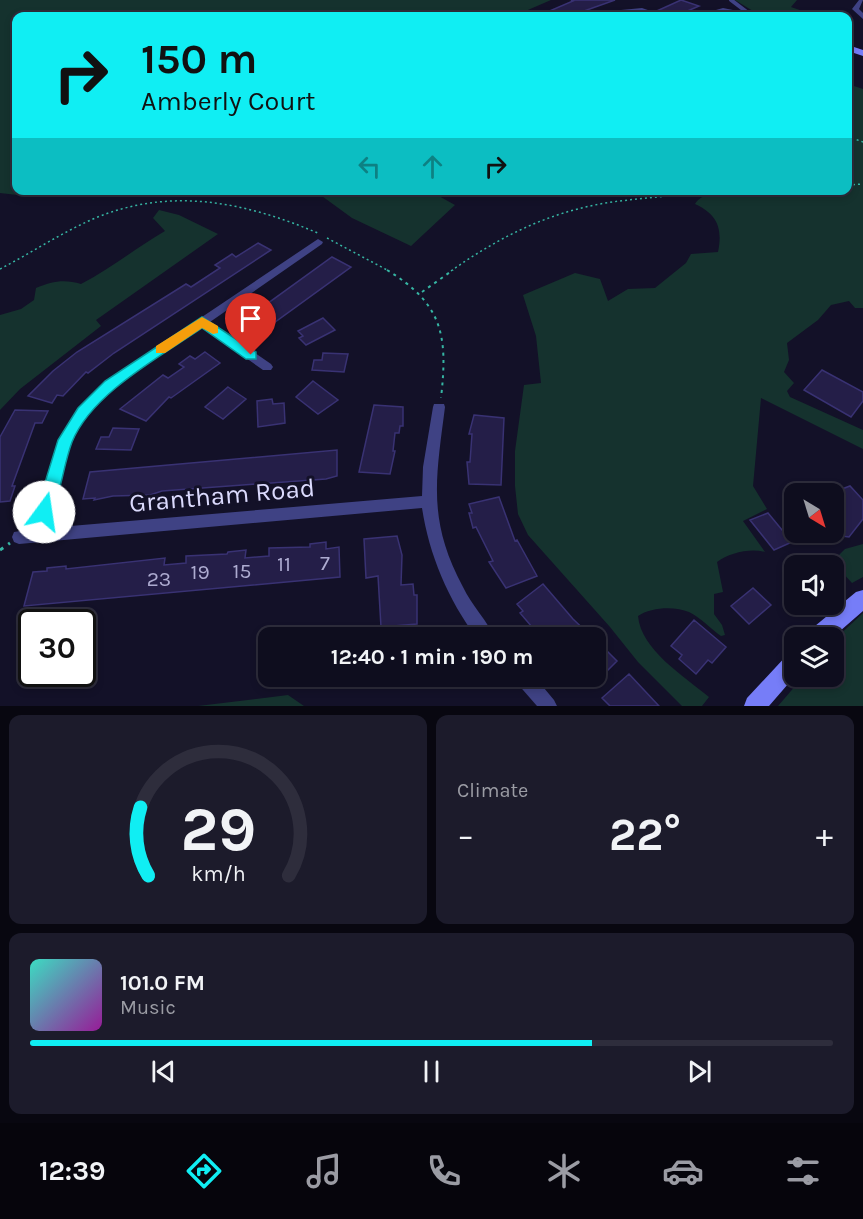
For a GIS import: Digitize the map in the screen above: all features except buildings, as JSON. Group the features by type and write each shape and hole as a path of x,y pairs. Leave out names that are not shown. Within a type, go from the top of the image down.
{"street":[{"path":"862,0 855,9 863,17"},
{"path":"621,12 642,10 649,12"},
{"path":"715,12 723,10 733,12"},
{"path":"38,535 58,459 70,431 83,412 110,385 318,242"},
{"path":"202,322 267,367"},
{"path":"439,407 429,501 432,521 450,572 479,627"},
{"name":"Grantham Road","path":"19,537 429,501"},
{"path":"829,627 863,599"},
{"path":"755,706 784,673"},
{"path":"532,687 548,706"}],"lane":[{"path":"731,0 748,12"}],"path":[{"path":"852,138 863,142"},
{"path":"422,292 488,245 521,227 589,207 676,195"},
{"path":"0,269 106,214 144,203 199,199 232,203 284,218 362,256 422,292 440,318 443,334 446,359 439,407"}],"green space":[{"path":"0,0 551,0 523,12 12,12 12,194 0,193"},
{"path":"735,0 797,0 791,7 805,12 754,12"},
{"path":"852,85 863,89 863,308 855,308 849,301 831,305 818,320 787,343 789,360 784,372 794,383 787,391 790,397 863,430 863,449 761,398 753,486 767,509 743,521 765,552 740,552 717,562 723,592 714,594 714,614 722,625 725,635 721,636 697,617 683,610 656,609 638,616 641,628 655,651 709,697 702,706 682,706 638,662 528,535 518,514 515,451 524,385 541,383 536,336 523,295 575,273 600,279 608,301 628,289 655,288 686,263 691,254 718,252 720,236 717,223 709,212 695,204 704,196 852,195"},
{"path":"320,195 437,195 455,205 411,246 352,218"},
{"path":"159,210 179,215 218,234 96,320 101,326 20,389 0,410 0,315 21,309 34,300 36,288 64,281 81,284 165,231 153,218"},
{"path":"863,544 863,577 852,583 844,574 844,555 839,555 845,549"},
{"path":"863,613 863,706 778,706 794,687 844,687 844,631"},
{"path":"288,695 304,706 198,706"}],"slow traffic":[{"path":"161,350 202,322 213,329"}],"route":[{"path":"44,512 58,459 66,440 83,412 110,385 202,322 251,355"}]}
